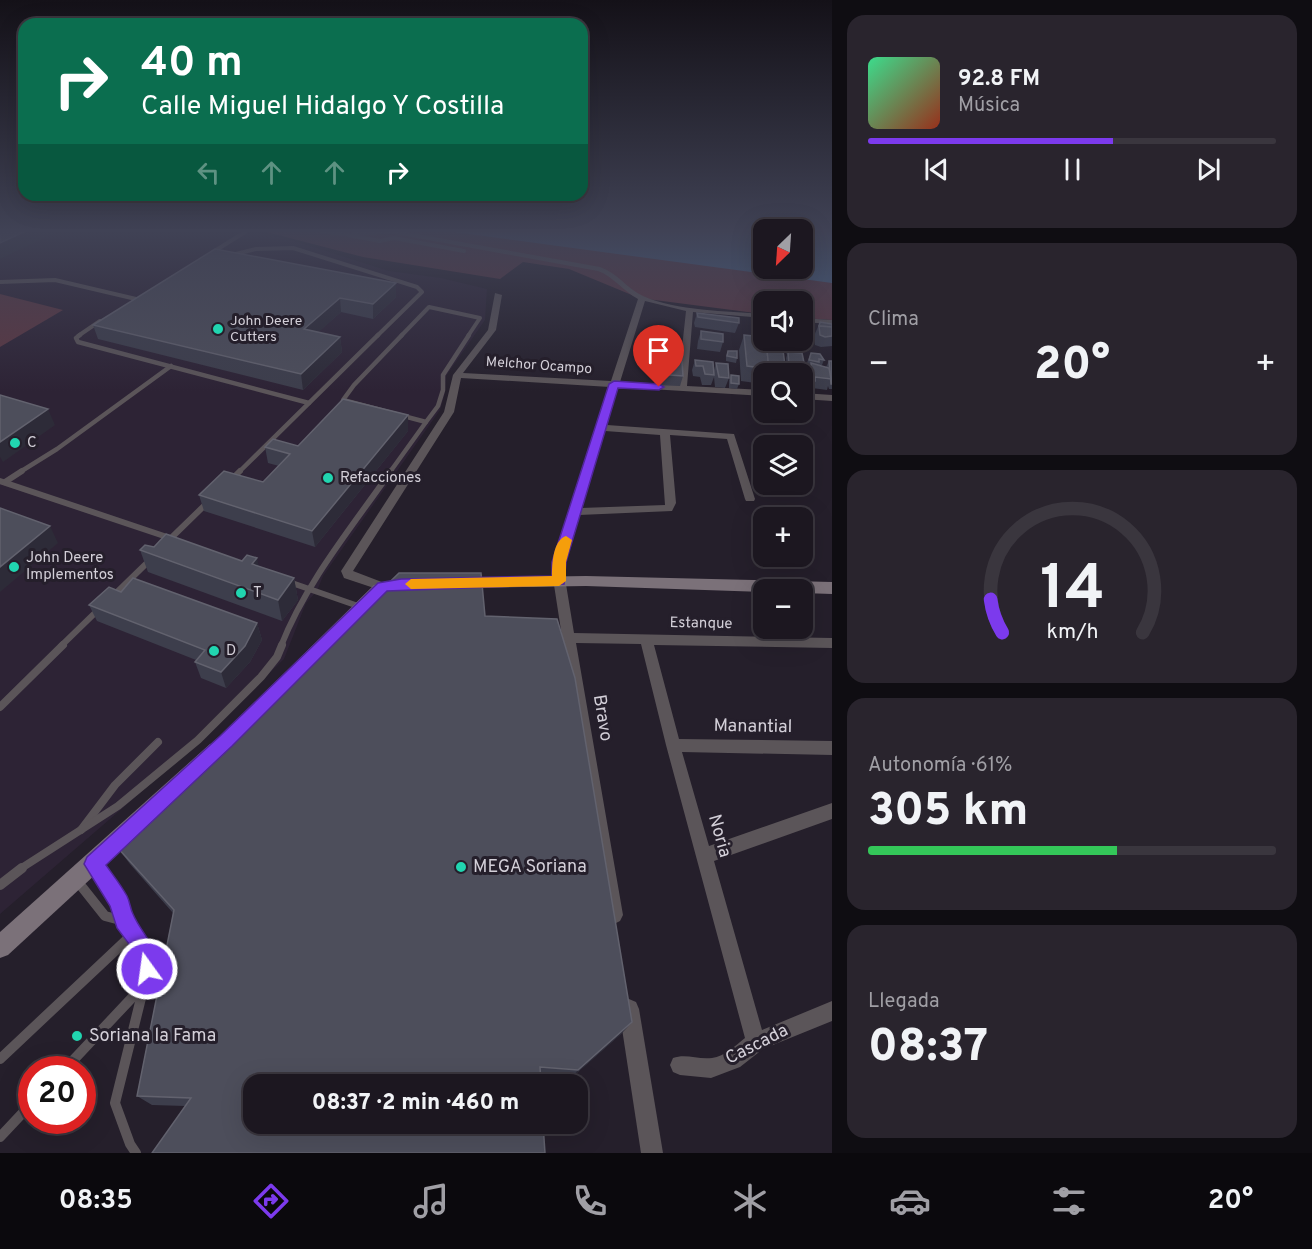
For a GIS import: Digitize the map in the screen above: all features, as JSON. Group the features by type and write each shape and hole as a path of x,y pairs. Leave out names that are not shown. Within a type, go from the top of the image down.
{"street":[{"path":"623,283 631,292 642,298 690,308 753,315"},
{"path":"413,584 382,587 348,575 347,571 448,412 457,375 492,330 498,295"},
{"name":"Bravo","path":"616,931 559,581 559,562 642,298"},
{"path":"682,388 690,308"},
{"path":"813,321 832,322"},
{"name":"Melchor Ocampo","path":"457,375 753,392"},
{"path":"813,397 832,398"},
{"path":"601,429 733,437 750,499"},
{"path":"574,512 668,508 671,504 665,432"},
{"path":"446,583 559,581 832,588"},
{"path":"243,724 382,587"},
{"name":"Estanque","path":"570,638 832,643"},
{"name":"Noria","path":"646,639 673,745 756,1042"},
{"path":"0,948 226,741"},
{"name":"Manantial","path":"673,745 832,748"},
{"path":"705,856 832,811"},
{"path":"626,989 652,1153"},
{"name":"Cascada","path":"680,1065 711,1068 734,1060 756,1042 832,1011"}],"lane":[{"path":"67,283 136,299"},
{"path":"228,483 420,295 422,289 403,283"},
{"path":"127,305 146,293"},
{"path":"0,885 31,860 79,833 118,806 198,740 261,677 277,657 291,621 309,588 438,406 443,390 443,375 479,317 429,307 343,400 426,422"},
{"path":"109,316 81,333 77,340 88,346 309,403"},
{"path":"2,482 57,449 171,366"},
{"path":"2,482 182,543"},
{"path":"163,547 212,499"},
{"path":"111,597 154,555"},
{"path":"285,581 361,607"},
{"path":"0,706 103,606"},
{"path":"79,833 115,785 158,742"},
{"path":"94,864 119,902 124,921 134,933 147,960 144,986 115,1102 130,1144 136,1153"},
{"path":"76,880 105,916 124,921"},
{"path":"0,1059 134,933"},
{"path":"77,1056 144,986"},
{"path":"0,1137 18,1118"}],"shaded area":[{"path":"0,283 461,283 487,289 485,320 446,376 445,393 440,410 323,576 317,591 306,603 284,659 198,743 0,914"},
{"path":"602,283 832,283 832,320 813,319 813,291 753,291 753,313 639,298"},
{"path":"0,294 63,310 0,347"}],"building":[{"name":"John Deere Cutters","path":"161,283 396,283 373,304 340,298 304,329 340,337 301,374 93,325"},
{"path":"697,313 739,318 739,323 698,317"},
{"path":"820,322 832,324 832,327 819,326"},
{"path":"819,326 832,327 832,336 820,335"},
{"path":"701,331 723,334 723,342 701,339"},
{"path":"744,335 753,336 753,351 767,351 768,363 753,363 753,367 747,366"},
{"path":"728,351 737,351 737,358 727,356"},
{"path":"767,351 783,351 785,363 768,363"},
{"path":"788,352 802,353 804,363 789,363"},
{"path":"811,353 820,354 824,360 819,359 819,362 809,360"},
{"path":"658,358 682,362 683,376 657,374"},
{"path":"695,360 713,362 714,375 705,374 703,366 696,366"},
{"path":"829,361 832,361 832,384 831,384"},
{"path":"716,363 728,364 729,378 719,377"},
{"path":"813,364 829,368 831,379 815,377 813,381"},
{"path":"731,375 739,376 739,384 731,383"},
{"path":"0,395 48,409 0,442"},
{"name":"Refacciones","path":"343,399 408,415 312,531 199,495 224,471 263,482 290,454 265,447 273,439 298,446"},
{"path":"0,508 50,526 0,567"},
{"path":"166,534 242,561 247,555 257,558 252,564 294,578 278,600 140,550 145,545 154,547"},
{"path":"399,573 481,573 485,616 557,619 575,678 632,1022 578,1070 540,1067 540,1074 243,1074 243,1134 544,1134 545,1153 152,1153 191,1098 137,1096 174,910 117,847"},
{"name":"D","path":"133,578 257,623 245,646 221,672 195,662 205,650 89,605 109,587 121,592"}],"slow traffic":[{"path":"411,584 559,581 559,562 566,540"}],"place":[{"name":"John Deere Cutters","path":"218,329"},
{"name":"C","path":"15,443"},
{"name":"Refacciones","path":"328,478"},
{"name":"John Deere Implementos","path":"14,567"},
{"name":"T","path":"241,593"},
{"name":"D","path":"214,651"},
{"name":"MEGA Soriana","path":"461,867"},
{"name":"Soriana la Fama","path":"77,1036"}],"route":[{"path":"147,969 146,956 139,941 124,921 119,902 94,864 226,741 382,587 401,584 559,581 559,562 614,384 659,387"}]}
